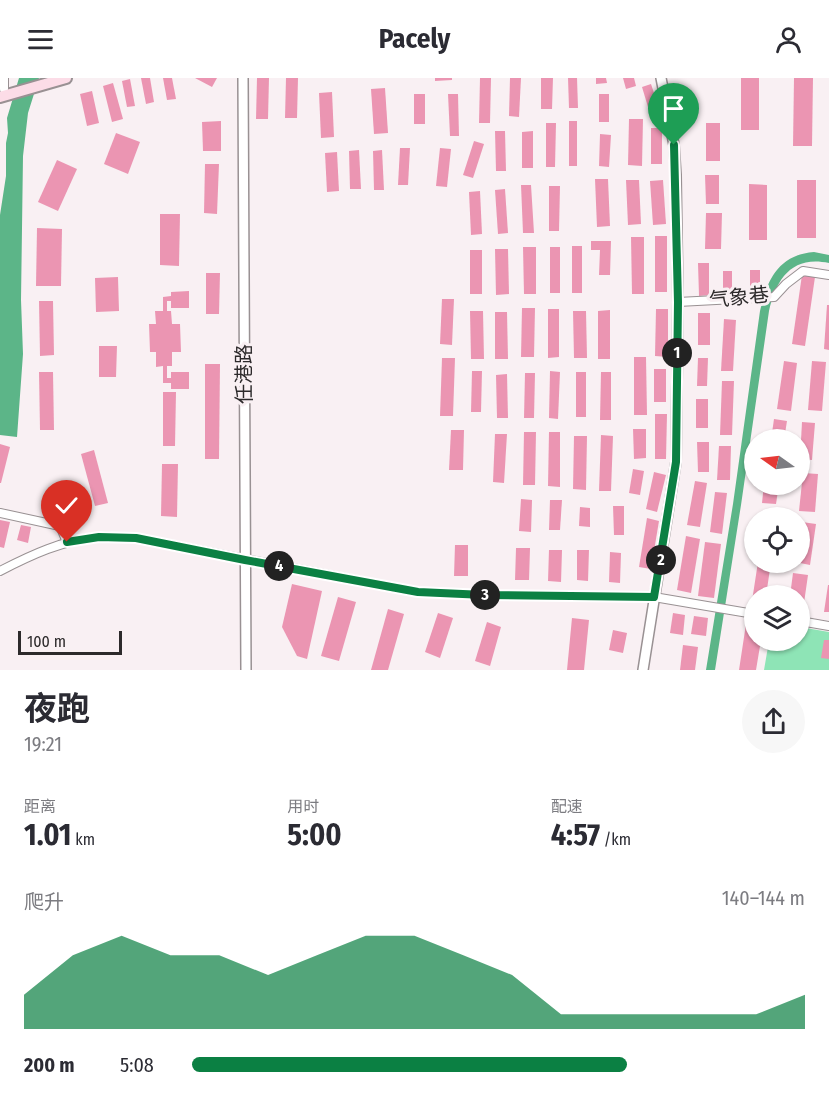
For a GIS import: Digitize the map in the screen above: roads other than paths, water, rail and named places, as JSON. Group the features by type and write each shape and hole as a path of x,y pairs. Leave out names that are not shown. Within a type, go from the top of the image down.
{"main road":[{"path":"6,89 66,78"}],"street":[{"name":"任港路","path":"243,78 246,670"},
{"path":"643,670 676,462 678,302 674,145 661,78"},
{"name":"气象巷","path":"678,302 774,297 803,271 829,275"},
{"path":"0,513 60,526 67,542"},
{"path":"0,571 31,555 67,542 99,537 136,538 418,592 654,597 744,612"},
{"path":"810,623 829,626"}]}
